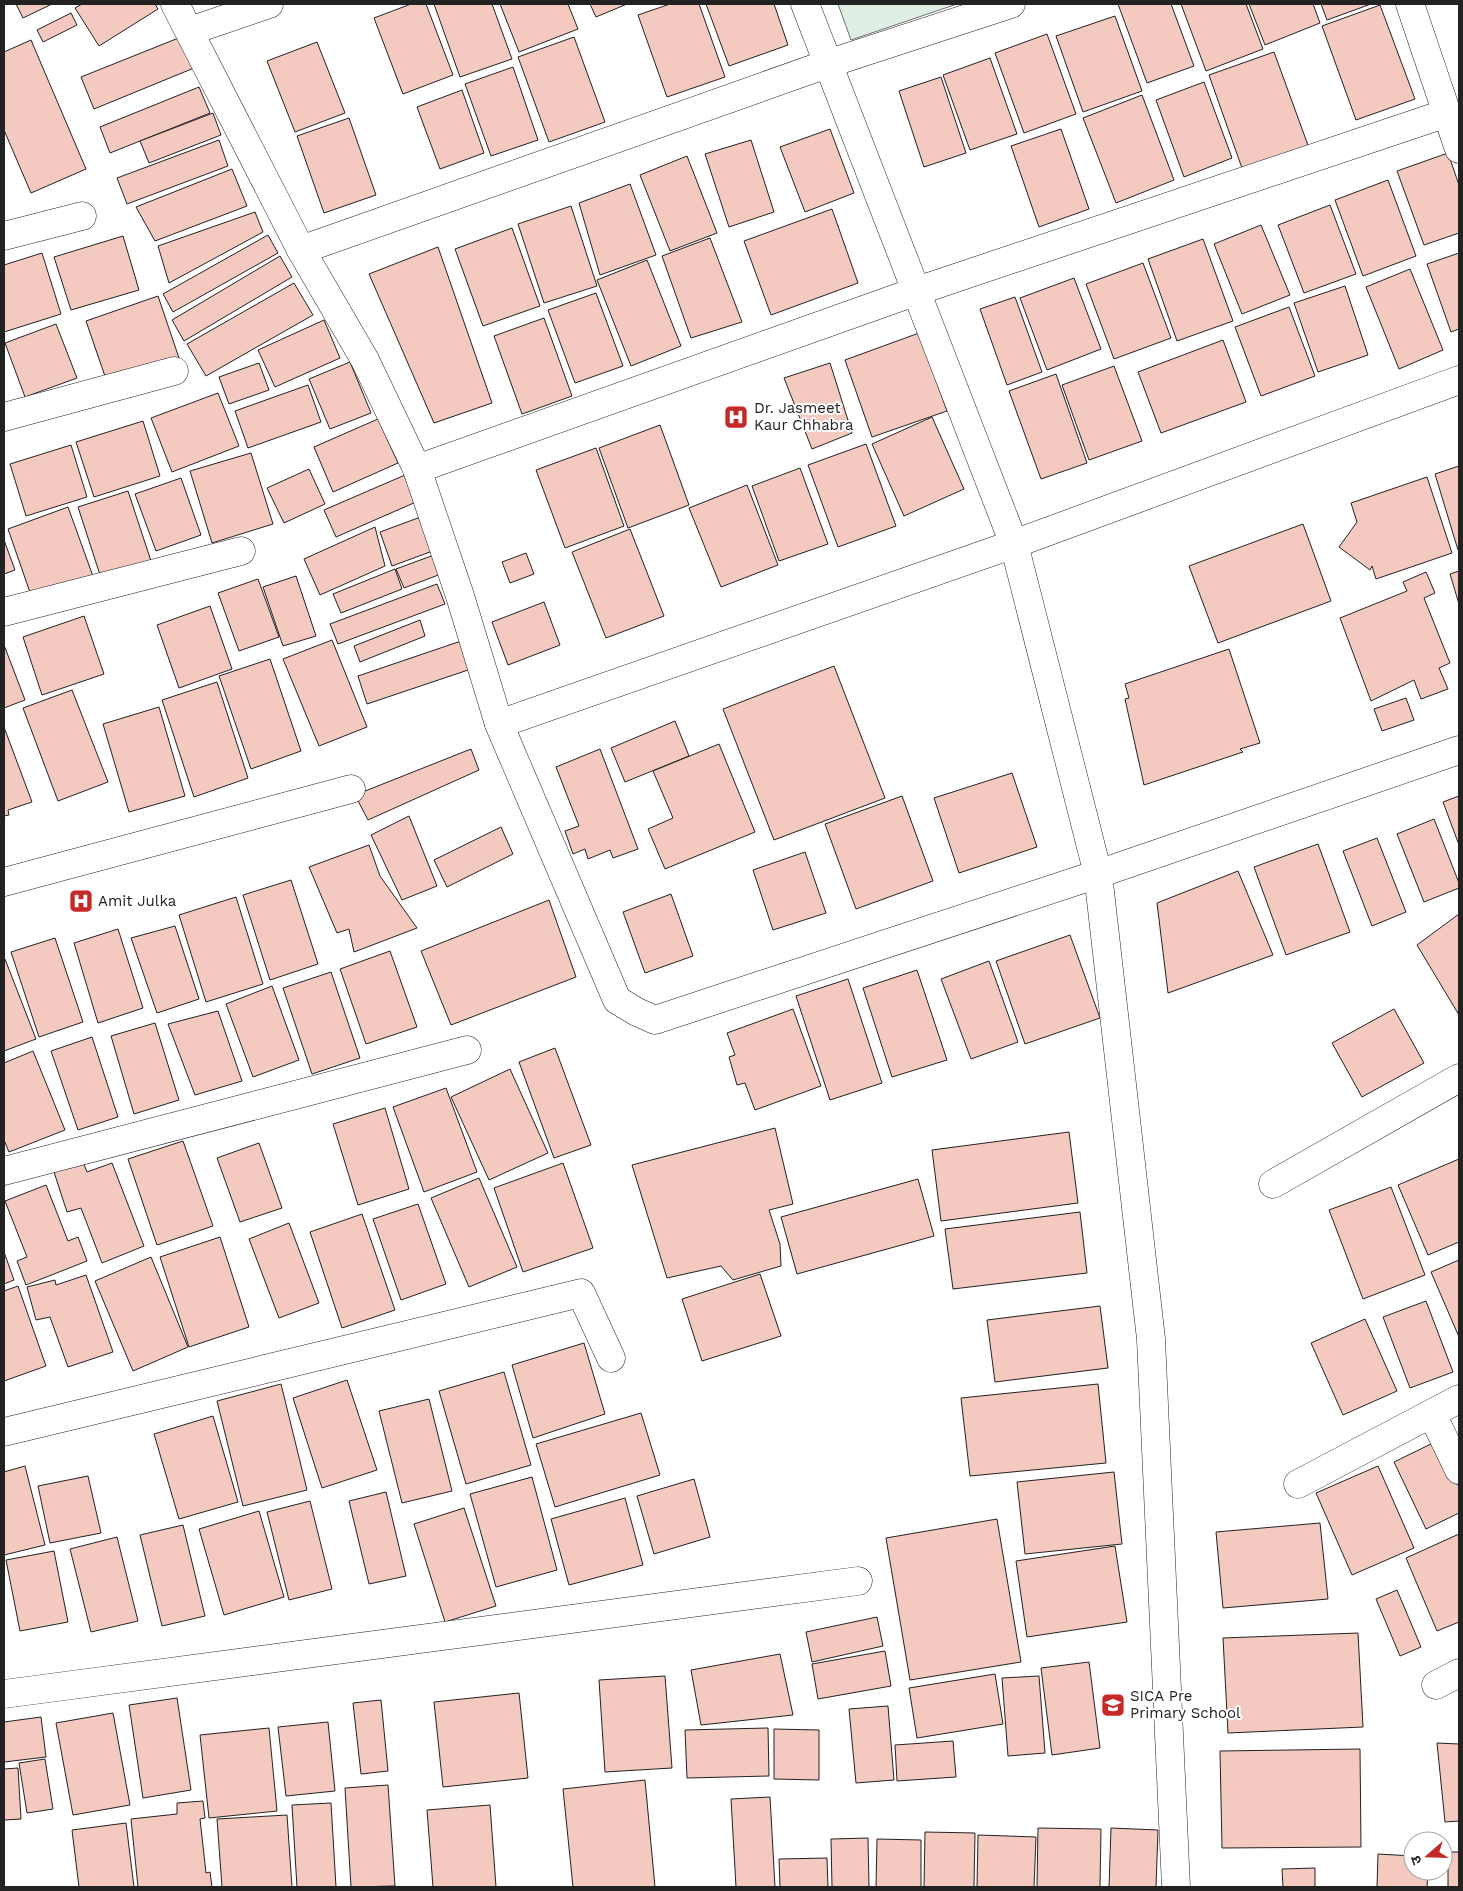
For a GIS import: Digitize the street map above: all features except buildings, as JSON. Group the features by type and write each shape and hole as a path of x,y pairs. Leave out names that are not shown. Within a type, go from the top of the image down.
{"street":[{"path":"176,4 301,250 365,360 417,469 460,596 500,724 618,1000 638,1012 655,1020 1098,874 1459,750"},
{"path":"190,31 268,4"},
{"path":"805,4 1014,544 1098,874 1151,1339 1176,1887"},
{"path":"301,250 827,64 1011,4"},
{"path":"1410,4 1459,149"},
{"path":"417,469 916,291 1447,113"},
{"path":"4,236 82,216"},
{"path":"4,417 174,371"},
{"path":"500,724 1014,544 1459,380"},
{"path":"4,612 241,551"},
{"path":"4,882 351,789"},
{"path":"4,1172 467,1050"},
{"path":"1274,1184 1459,1078"},
{"path":"4,1432 581,1293 611,1358"},
{"path":"1298,1484 1459,1399"},
{"path":"1432,1414 1459,1470"},
{"path":"4,1694 858,1580"}],"green space":[{"path":"838,4 957,4 851,40"}],"place":[{"name":"Dr. Jasmeet Kaur Chhabra","path":"736,417"},
{"name":"Amit Julka","path":"81,901"},
{"name":"SICA Pre Primary School","path":"1113,1705"}]}
